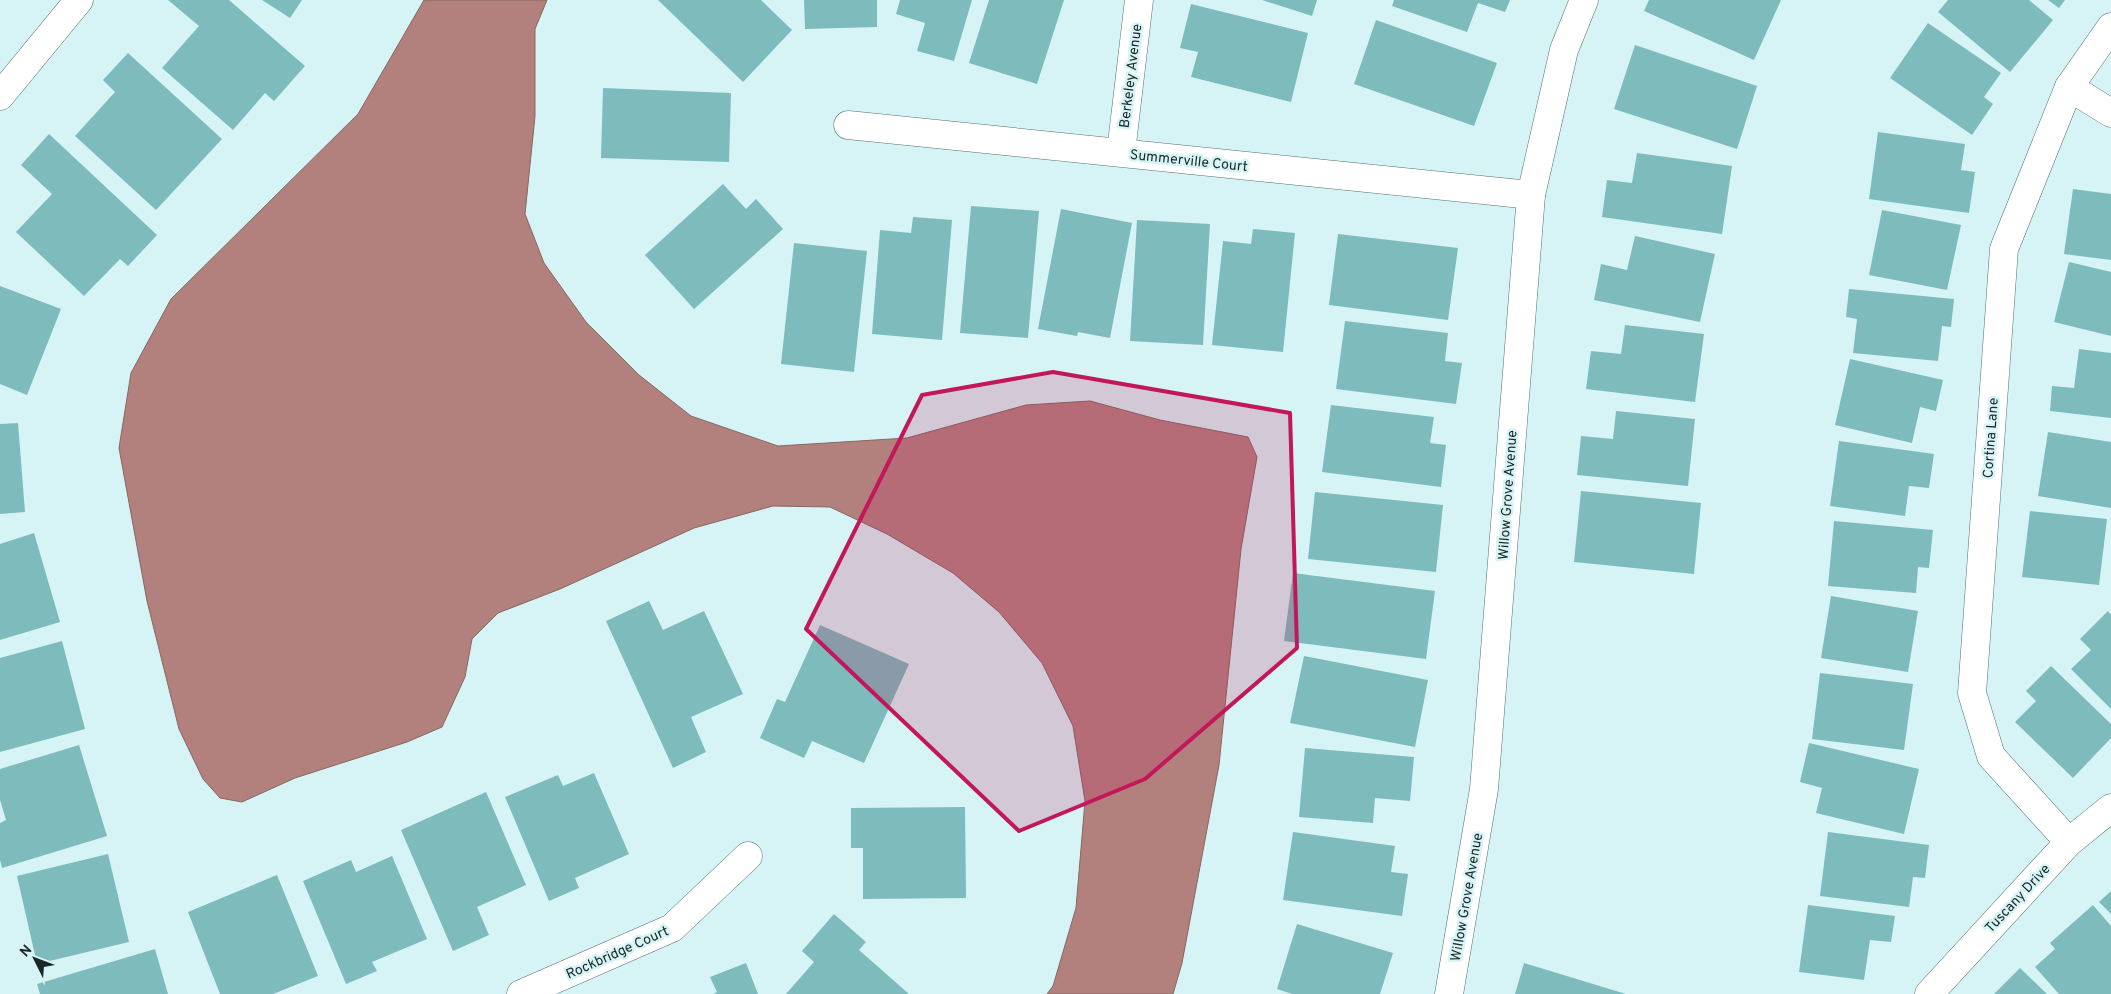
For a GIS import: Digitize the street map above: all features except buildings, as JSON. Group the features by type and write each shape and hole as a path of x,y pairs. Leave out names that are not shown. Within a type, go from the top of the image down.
{"street":[{"path":"0,96 79,0"},
{"name":"Berkeley Avenue","path":"1122,152 1139,0"},
{"name":"Willow Grove Avenue","path":"1449,994 1484,788 1531,195 1564,50 1584,0"},
{"name":"Cortina Lane","path":"2069,842 1991,756 1972,693 2004,249 2069,87 2111,28"},
{"path":"2069,87 2111,113"},
{"name":"Summerville Court","path":"848,125 1531,195"},
{"name":"Tuscany Drive","path":"1930,994 2069,842 2111,808"},
{"name":"Rockbridge Court","path":"521,994 672,928 748,856"}],"highlighted area":[{"path":"1053,372 1290,413 1297,648 1145,779 1019,831 806,629 922,395"}],"shaded area":[{"path":"424,0 547,0 535,29 535,116 525,214 544,263 586,322 639,375 691,416 778,446 907,438 1026,405 1090,401 1160,420 1248,437 1257,457 1241,549 1219,765 1182,963 1173,994 1047,994 1053,986 1076,908 1085,801 1073,726 1042,663 999,612 953,573 887,534 830,507 773,506 694,528 560,589 498,613 472,639 465,677 442,727 407,742 295,778 242,802 220,798 203,779 179,729 147,601 119,448 131,373 171,299 358,114"}]}
